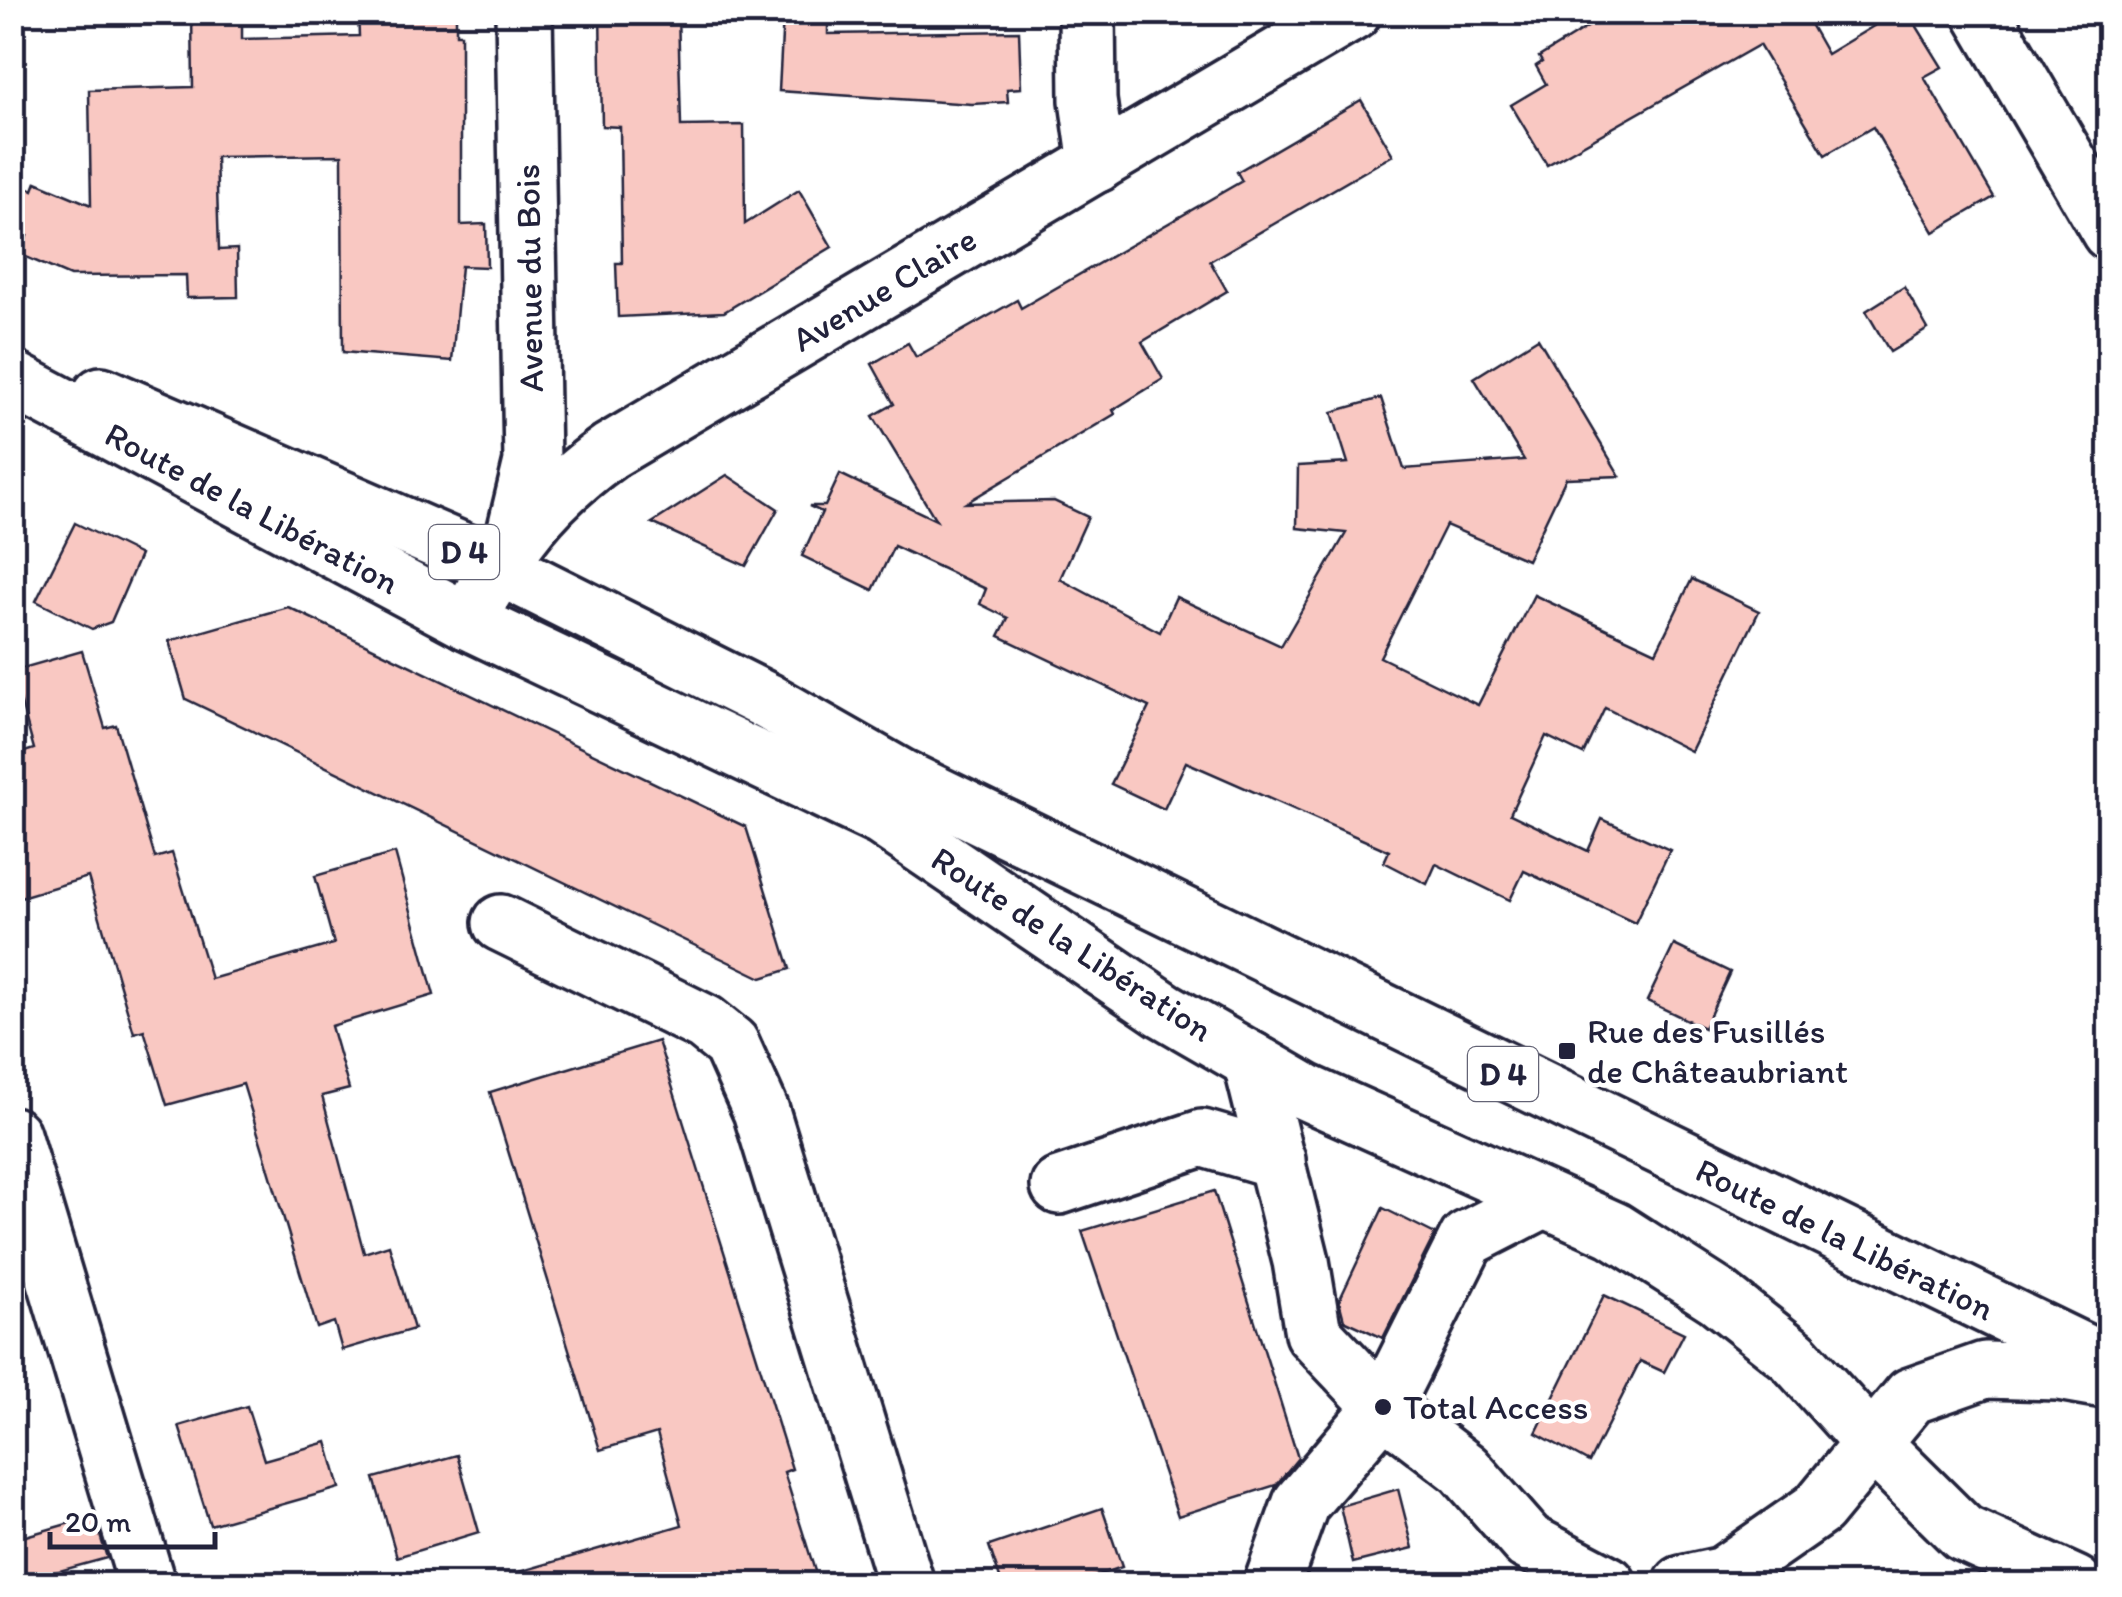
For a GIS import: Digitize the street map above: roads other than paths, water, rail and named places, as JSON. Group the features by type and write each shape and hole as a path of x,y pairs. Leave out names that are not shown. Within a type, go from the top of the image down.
{"main road":[{"name":"Avenue du Bois","path":"505,553 532,462 524,12"},
{"path":"1087,12 1088,100 1097,164"},
{"name":"Avenue Claire","path":"467,621 505,553 569,480 610,451 1352,12"},
{"path":"1981,12 2110,232"},
{"name":"Route de la Libération","path":"12,362 505,553 918,786 2110,1366"},
{"name":"Route de la Libération","path":"12,379 467,621 882,818 1072,950 1306,1092 1614,1230 1717,1296 1793,1356 1871,1442 1964,1533 2074,1584"},
{"path":"501,923 704,1022 732,1044 761,1111 906,1584"},
{"path":"1251,1060 1277,1160 1313,1333 1384,1407 1464,1469 1528,1542 1608,1584"},
{"path":"12,1135 147,1584"},
{"path":"1059,1186 1202,1138 1277,1160"},
{"path":"1272,1584 1301,1504 1384,1407 1467,1239 1542,1200"},
{"path":"1682,1584 1723,1574 1818,1509 1912,1396 1985,1370 2058,1372 2110,1381"}],"place":[{"name":"Rue des Fusillés de Châteaubriant","path":"1567,1051"},
{"name":"Total Access","path":"1383,1407"}]}
